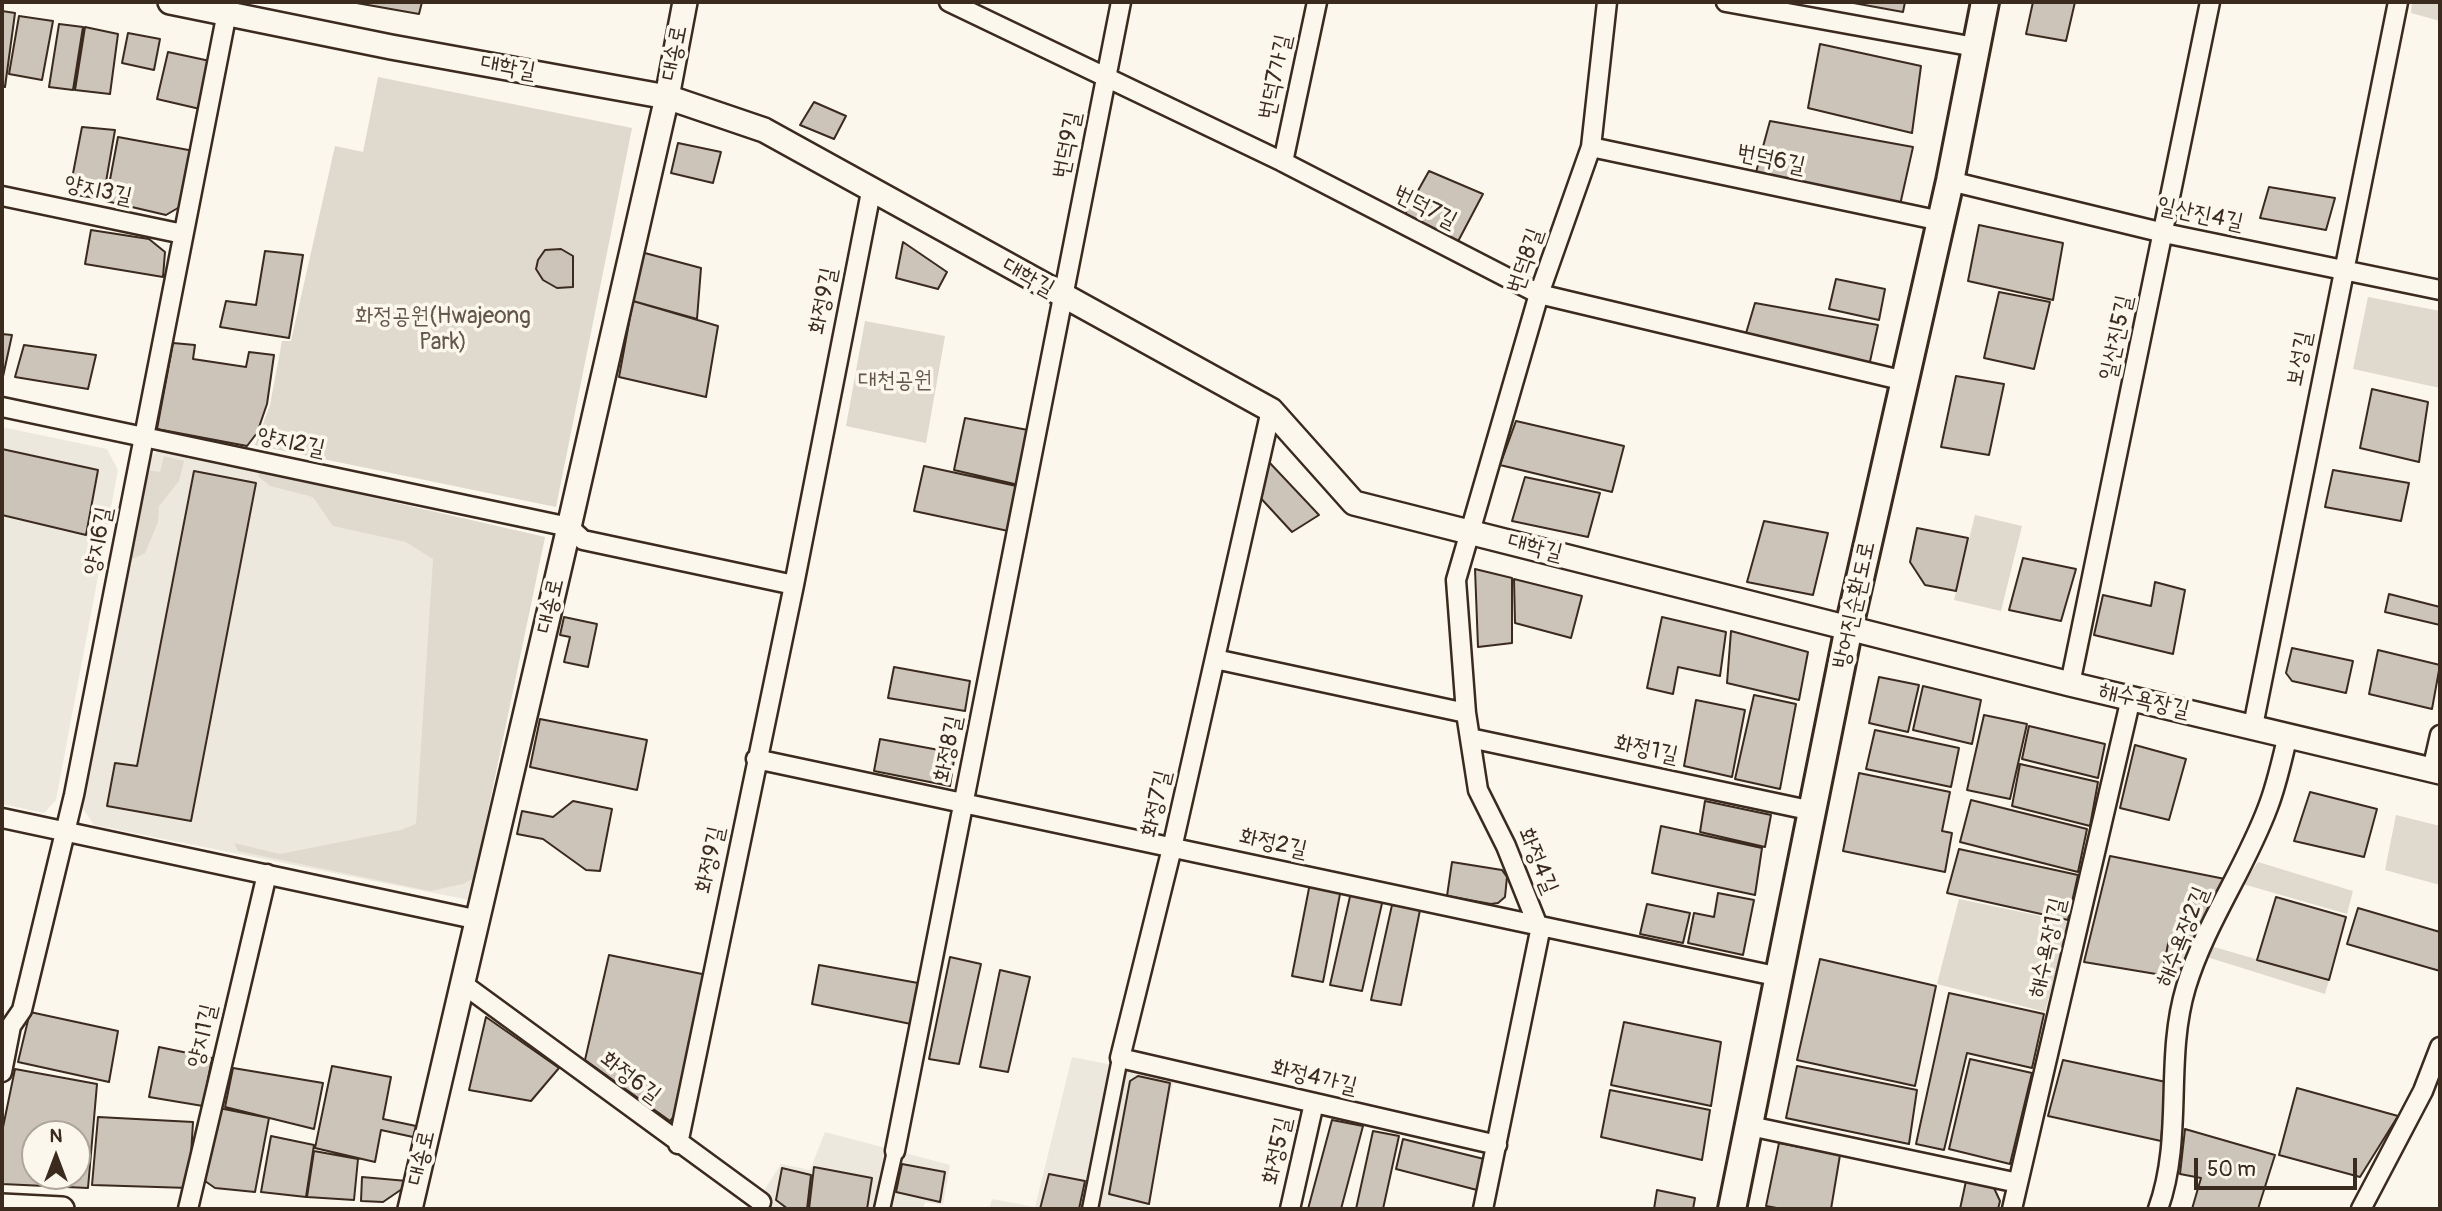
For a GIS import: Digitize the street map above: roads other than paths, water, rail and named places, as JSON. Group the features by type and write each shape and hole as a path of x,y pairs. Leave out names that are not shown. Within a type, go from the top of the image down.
{"main road":[{"name":"방어진순환도로","path":"1732,1209 1849,627 1950,181 1985,2"}],"street":[{"name":"대학길","path":"170,2 228,8 667,97 764,130 871,192 1271,410 1353,503 1849,627"},
{"name":"대송로","path":"410,1209 479,920 667,97 685,2"},
{"name":"번덕7길","path":"949,2 1283,162 1539,294 1905,381"},
{"name":"번덕9길","path":"1063,298 1121,2"},
{"name":"번덕7가길","path":"1283,162 1317,2"},
{"name":"번덕8길","path":"1470,532 1539,294 1591,147 1607,2"},
{"path":"1726,2 1976,47"},
{"name":"일산진5길","path":"2070,684 2210,2"},
{"name":"보성길","path":"2253,726 2398,2"},
{"name":"양지6길","path":"2,1072 7,1025 22,1010 65,829 228,8"},
{"name":"번덕6길","path":"1591,147 1941,221"},
{"name":"일산진4길","path":"1950,181 2164,233 2342,272 2440,290"},
{"name":"화정9길","path":"678,1144 794,585 871,192"},
{"name":"양지3길","path":"2,196 183,234"},
{"name":"화정8길","path":"881,1209 895,1151 1063,298"},
{"name":"양지2길","path":"2,407 569,527"},
{"name":"화정7길","path":"1090,1209 1120,1058 1172,848 1271,410"},
{"path":"569,527 583,540 794,585"},
{"name":"화정4길","path":"1470,532 1456,580 1466,713 1478,790 1506,846 1540,932 1483,1209"},
{"name":"해수욕장길","path":"1849,627 2070,684 2436,771"},
{"path":"1215,660 1466,713"},
{"name":"해수욕장1길","path":"2012,1209 2131,698"},
{"name":"해수욕장2길","path":"2158,1209 2175,1129 2175,1047 2186,988 2206,937 2268,807 2288,735"},
{"path":"2436,771 2440,735"},
{"name":"화정1길","path":"1470,738 1813,811"},
{"name":"화정2길","path":"756,760 1780,977"},
{"path":"2,818 65,829 479,920"},
{"name":"양지1길","path":"188,1209 267,874"},
{"name":"화정6길","path":"463,984 765,1206"},
{"path":"2361,1209 2423,1091 2440,1047"},
{"name":"화정4가길","path":"1120,1058 1497,1145"},
{"name":"화정5길","path":"1290,1209 1314,1103"},
{"path":"1750,1126 2018,1183"},
{"path":"2,1206 62,1209"}],"park label":[{"name":"화정공원(Hwajeong Park)","path":"443,330"},
{"name":"대천공원","path":"895,381"}]}
